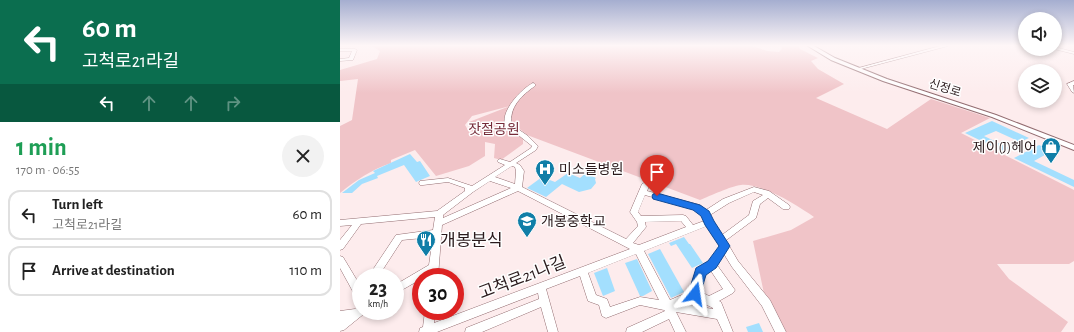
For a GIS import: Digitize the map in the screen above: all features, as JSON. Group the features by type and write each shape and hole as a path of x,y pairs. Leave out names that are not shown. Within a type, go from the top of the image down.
{"main road":[{"name":"신정로","path":"839,61 885,80 994,116 1074,148"}],"street":[{"path":"857,69 886,61"},
{"path":"1074,83 1070,84 1074,91"},
{"path":"404,285 434,267 438,218 469,191 534,149 535,146 530,140 509,126 507,121 509,112 523,92 533,85"},
{"path":"500,161 518,166 520,171 518,188"},
{"path":"490,178 518,188 638,250 681,332"},
{"path":"423,183 448,180 469,187 469,191"},
{"path":"340,223 438,218 518,188"},
{"path":"627,244 642,227 634,212 645,188 697,207 707,218 735,264 766,303 781,332"},
{"name":"고척로21나길","path":"429,320 427,331 692,229 726,201 754,189 768,195"},
{"path":"630,332 695,294 701,272 712,265 723,243 752,216 756,203 768,195 786,207"},
{"path":"639,219 683,218 692,229"},
{"path":"340,247 359,221"},
{"path":"379,268 400,237 437,233"},
{"path":"340,260 352,276"},
{"path":"709,301 730,290 712,265"},
{"name":"고척로21나길","path":"583,271 592,298 603,302 606,313 640,301 670,309"},
{"path":"541,287 550,331"},
{"path":"695,294 717,305 728,332"},
{"path":"470,332 545,301"},
{"path":"670,309 721,315"},
{"path":"340,316 352,314"},
{"path":"340,326 352,318"}],"green space":[{"name":"잣절공원","path":"369,61 811,61 818,69 844,84 816,98 887,129 931,99 990,118 961,133 1074,190 1074,261 1069,264 997,264 1009,279 1068,322 1061,332 781,332 766,303 753,241 791,230 814,217 769,191 749,185 732,187 700,200 527,135 510,121 509,129 523,135 523,144 501,160 494,158 495,144 485,142 485,156 469,166 436,176 415,150 391,160 391,163 364,176 340,193 340,126 352,120 358,79 340,81 340,70","holes":["510,106 469,122 473,136 465,125 472,116"]}],"building":[{"path":"992,121 1029,138 1020,142 996,131 984,136 1009,148 1002,151 965,133"},
{"path":"1039,145 1052,151 1034,161 1074,180 1074,187 1014,158"},
{"path":"410,154 417,162 420,161 430,176 416,182 404,165 362,184 352,193 342,193 359,180 375,173 373,171"},
{"name":"미소들병원","path":"568,173 580,178 586,173 596,178 596,183 591,189 579,192 562,184 546,197 527,188 542,177 555,182"},
{"path":"684,237 703,263 692,268 676,244 671,246 669,243"},
{"path":"660,249 684,292 671,298 648,254"},
{"path":"637,259 652,291 643,296 640,296 625,263"},
{"path":"607,268 615,291 603,296 594,273"},
{"path":"759,323 763,332 748,332 746,327"}],"place":[{"name":"제이(J)헤어","path":"1051,164"},
{"name":"미소들병원","path":"545,186"},
{"name":"개봉중학교","path":"527,238"},
{"name":"개봉분식","path":"426,257"}],"route":[{"path":"657,196 670,201 697,207 706,214 709,222 725,246 712,265 701,272 695,294"}]}
